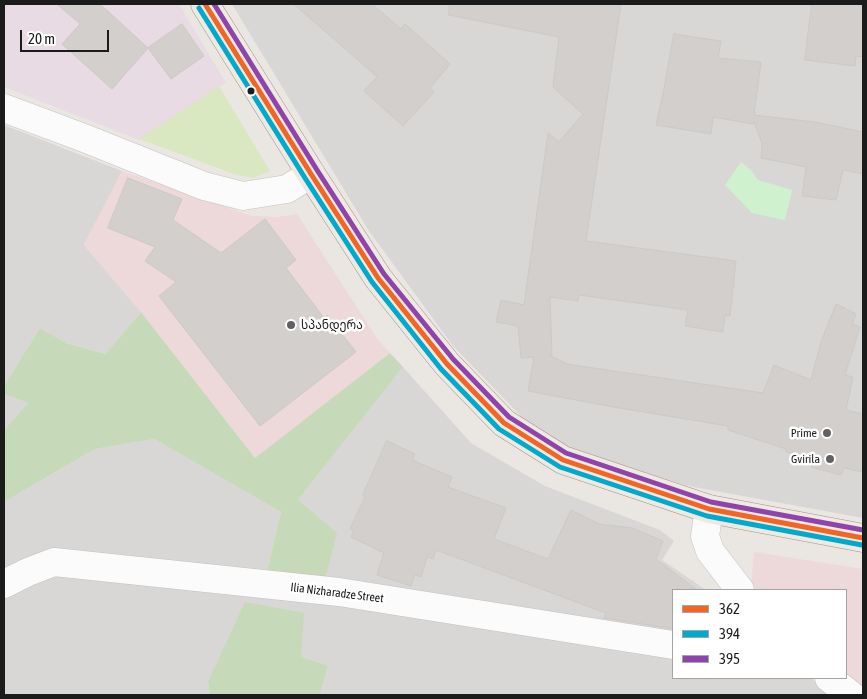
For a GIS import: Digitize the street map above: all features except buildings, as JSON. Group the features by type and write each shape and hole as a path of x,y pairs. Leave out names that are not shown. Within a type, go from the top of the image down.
{"main road":[{"path":"206,4 378,278 446,364 504,423 563,460 709,509 863,538"}],"street":[{"path":"4,108 204,186 243,196 287,190 311,174"},
{"path":"709,509 705,536 710,551 739,589"},
{"name":"Ilia Nizharadze Street","path":"4,584 54,562 339,592 672,645"},
{"path":"830,679 852,695"}],"shaded area":[{"path":"4,4 179,4 226,83 139,140 4,87"},
{"path":"232,4 863,4 863,518 688,486 546,442 453,346 369,231"},
{"path":"4,125 122,171 84,245 141,312 107,354 66,343 40,328 4,386"},
{"path":"122,171 252,216 278,217 297,214 378,340 390,353 255,458 141,312 84,245"},
{"path":"403,367 471,443 545,486 660,530 674,541 662,560 705,589 672,589 672,635 324,583 298,500"},
{"path":"4,394 28,403 4,430"},
{"path":"154,439 281,512 266,576 4,574 4,502 95,449"},
{"path":"754,552 863,569 863,695 847,679 847,589 751,589"},
{"path":"64,575 378,608 672,654 672,679 812,679 832,695 320,695 328,666 208,682 210,695 4,695 4,596 37,578"}],"green space":[{"path":"219,86 270,171 253,178 234,174 139,139"},
{"path":"741,162 751,170 758,180 792,190 785,220 752,213 725,185"},
{"path":"141,312 255,458 390,353 403,367 298,500 337,533 324,583 266,576 281,512 154,439 95,449 4,502 4,430 28,403 4,394 4,386 40,328 66,343 106,354"},
{"path":"245,602 304,613 301,657 328,666 320,695 210,695 208,682"}],"transit line":[{"name":"362","path":"205,4 378,278 447,364 504,423 563,460 709,509 863,538"},
{"name":"395","path":"214,4 384,274 453,359 509,417 566,453 711,502 863,530"},
{"name":"394","path":"199,8 372,282 441,369 499,429 560,467 707,516 862,545"}],"place":[{"name":"სპანდერა","path":"291,325"},
{"name":"Prime","path":"827,433"},
{"name":"Gvirila","path":"830,459"}]}
